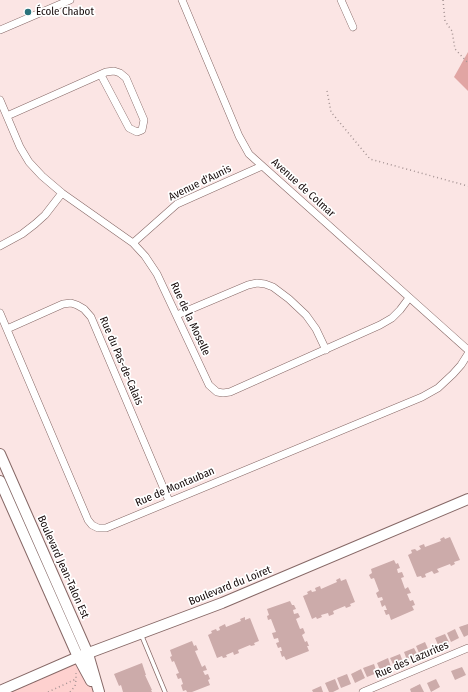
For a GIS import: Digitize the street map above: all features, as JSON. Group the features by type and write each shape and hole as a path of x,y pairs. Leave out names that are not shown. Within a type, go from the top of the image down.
{"street":[{"path":"0,30 70,0"},
{"name":"Avenue de Colmar","path":"182,0 239,136 249,154 468,350"},
{"path":"341,0 353,27"},
{"path":"7,116 106,72 114,71 120,73 126,78 144,120 142,130 137,132 129,128 101,75"},
{"name":"Rue de la Moselle","path":"0,100 20,148 29,162 42,176 62,193 133,244 145,256 157,274 209,385 217,392 230,392 386,322 400,310 409,298"},
{"name":"Avenue d'Aunis","path":"133,244 178,204 262,166"},
{"path":"0,246 22,234 35,224 45,215 62,193"},
{"path":"176,315 248,285 257,283 264,284 273,287 289,299 306,315 316,329 326,350"},
{"name":"Rue du Pas-de-Calais","path":"7,328 62,304 71,303 84,309 91,317 168,501"},
{"name":"Rue de Montauban","path":"0,313 88,520 92,525 98,528 106,528 422,397 438,388 453,374 468,354"},
{"name":"Boulevard Jean-Talon Est","path":"0,454 98,692"},
{"name":"Boulevard Jean-Talon Est","path":"0,481 83,656"},
{"name":"Boulevard du Loiret","path":"0,690 83,656 222,603 468,499"},
{"name":"Rue des Lazurites","path":"364,692 468,648"}],"lane":[{"path":"140,634 165,692"}],"path":[{"path":"443,0 445,21 452,31 455,49 468,63"},
{"path":"327,91 331,112 370,159 468,186"},
{"path":"70,692 75,686 76,672"},
{"path":"48,692 76,679"}],"shaded area":[{"path":"468,52 468,91 454,77"},
{"path":"78,657 98,692 0,692"}],"building":[{"path":"444,537 445,539 450,537 460,560 454,562 455,564 451,566 450,564 437,569 439,572 434,574 432,571 425,574 426,577 417,577 408,555 412,553 411,550 415,549 417,551 421,549 419,546 424,544 425,547 441,541 440,539"},
{"path":"394,560 396,564 398,563 400,568 397,569 398,573 402,572 404,577 401,578 405,589 408,587 411,593 407,594 410,601 413,600 415,605 412,606 414,610 391,620 389,614 386,615 384,610 387,610 385,605 382,607 380,601 383,600 382,597 378,598 376,593 379,591 374,578 371,579 369,575 372,573 371,569"},
{"path":"340,578 341,581 346,579 355,602 350,604 351,606 346,608 345,606 333,611 334,614 329,616 328,613 321,615 322,617 317,619 316,617 312,619 303,596 308,594 307,592 311,590 312,592 316,591 315,588 320,586 321,589 337,582 336,580"},
{"path":"290,601 296,609 293,610 294,614 298,613 300,617 296,619 300,629 303,628 305,633 302,635 305,642 307,641 309,651 286,660 284,656 282,657 280,651 282,651 281,647 278,648 276,643 279,642 278,638 274,639 272,633 276,632 271,619 268,620 267,616 269,615 267,609"},
{"path":"245,617 245,620 250,618 259,641 254,643 255,645 250,645 238,650 239,653 234,655 233,652 226,655 227,657 223,658 222,656 217,658 208,635 212,633 211,631 216,629 217,631 220,630 219,627 225,624 226,627 241,621 240,619"},
{"path":"468,624 468,635 464,637 459,627"},
{"path":"455,629 459,638 451,642 447,633"},
{"path":"445,634 449,642 439,647 435,638"},
{"path":"192,641 198,650 195,651 202,667 205,665 207,670 203,671 205,675 208,674 210,685 192,692 187,692 186,690 183,691 181,678 178,679 176,674 179,673 174,661 172,662 170,657 172,656 170,650"},
{"path":"425,642 429,651 420,655 416,646"},
{"path":"414,648 418,656 407,660 404,652"},
{"path":"400,654 403,662 394,666 390,658"},
{"path":"388,658 391,667 381,672 377,663"},
{"path":"142,663 152,692 123,692 121,685 119,686 114,674"},
{"path":"374,664 377,673 367,677 363,668"},
{"path":"462,667 466,675 455,680 451,671"},
{"path":"361,669 365,678 355,683 351,674"},
{"path":"347,674 351,684 341,688 337,678"},
{"path":"335,679 339,689 329,692 325,683"},
{"path":"436,679 440,687 431,692 427,683"},
{"path":"420,684 424,692 411,692 410,689"},
{"path":"321,686 323,692 313,692 312,690"}],"place":[{"name":"École Chabot","path":"28,12"}]}
